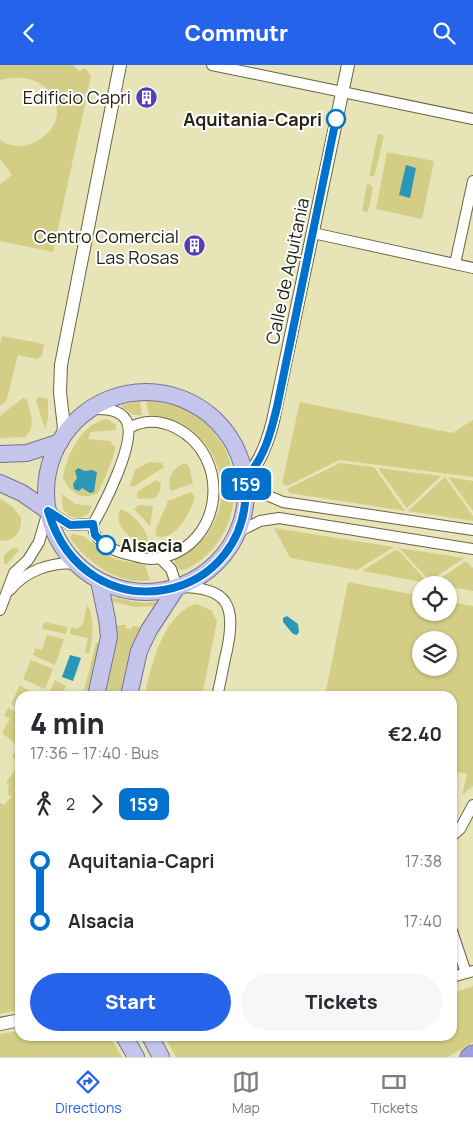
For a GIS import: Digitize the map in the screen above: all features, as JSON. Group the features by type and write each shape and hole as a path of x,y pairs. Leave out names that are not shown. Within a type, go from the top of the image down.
{"main road":[{"path":"142,392 175,396 205,410 228,434 240,457 246,479 244,513 238,532 219,561 205,573 178,587 163,591 137,592 99,581 76,564 57,537 48,511 47,483 49,468 60,441 70,428 91,409 107,400 142,392"},
{"path":"0,454 27,453 60,441"},
{"path":"0,483 22,493 48,511"},
{"path":"97,691 109,637 99,581"},
{"path":"130,691 139,651 152,625 178,587"},
{"path":"127,1041 136,1057"},
{"path":"153,1041 161,1057"}],"street":[{"path":"60,441 64,428 60,392 61,365 120,65"},
{"path":"212,65 473,119"},
{"name":"Calle de Aquitania","path":"246,479 262,454 272,426 348,65"},
{"path":"456,264 473,181"},
{"path":"313,233 473,268"},
{"path":"91,409 116,411 126,418 129,428 125,451 113,483 93,524 93,530 100,541 118,552 140,558 160,558 180,550 198,535 208,520 214,501 214,479 205,456 198,445 180,430 169,425 146,421 129,428"},
{"path":"246,479 264,494 283,502 473,530"},
{"path":"0,610 14,573 37,546 48,511 70,525 93,524"},
{"path":"238,532 260,521 279,518 473,549"},
{"path":"160,558 171,569 178,587 207,589 227,603 231,613 232,625 218,691"},
{"path":"6,595 15,583 38,569 57,563 76,564"},
{"path":"457,832 473,805"},
{"path":"457,942 470,972 457,976"},
{"path":"0,1024 15,1022"},
{"path":"145,1041 154,1057"}],"shaded area":[{"path":"0,65 74,65 79,71 85,68 91,76 53,252 0,241 0,184 12,175 0,159 0,140 16,146 25,146 33,143 47,133 55,122 57,109 54,98 46,88 33,80 18,77 0,80"},
{"path":"378,134 384,135 375,174 372,177 369,176"},
{"path":"387,152 434,161 422,219 376,209"},
{"path":"367,183 373,187 368,212 362,211"},
{"path":"2,336 44,344 42,356 37,359 18,355 6,402 0,406 0,345"},
{"path":"39,397 48,399 48,418 45,428 36,401"},
{"path":"23,398 27,400 32,420 29,433 25,437 0,438 0,416"},
{"path":"140,401 142,415 133,415 120,405"},
{"path":"146,401 174,405 196,416 213,431 226,450 233,472 234,495 229,519 218,542 211,551 193,566 182,570 179,569 174,561 203,540 217,515 221,495 220,476 214,458 203,442 189,429 170,419 149,415"},
{"path":"300,402 452,433 473,420 473,477 339,460 287,486 282,483"},
{"path":"107,419 116,425 116,430 90,432 88,439 110,441 115,448 113,458 98,493 92,496 82,496 69,488 63,478 65,469 72,451 83,434 98,422"},
{"path":"149,462 162,463 164,467 133,487 130,486 135,470"},
{"path":"185,463 189,466 193,483 171,491 169,482 172,474"},
{"path":"340,463 374,467 405,511 290,493 287,489"},
{"path":"378,468 441,476 407,508"},
{"path":"445,477 473,516 473,521 408,511"},
{"path":"448,477 473,481 473,511"},
{"path":"156,480 161,483 160,491 155,498 139,499 137,497 137,492"},
{"path":"191,492 195,497 190,510 181,524 170,535 156,536 156,529 168,501"},
{"path":"62,494 75,504 92,506 88,514 79,518 69,516 63,509"},
{"path":"0,499 13,507 21,518 20,528 16,535 5,541 0,541"},
{"path":"139,505 153,506 150,526 134,509"},
{"path":"120,509 138,522 145,532 148,542 145,544 139,542 124,531 119,521"},
{"path":"274,528 394,547 357,570 290,558"},
{"path":"72,534 83,536 114,559 145,565 150,580 138,581 127,579 105,570 85,556 70,538"},
{"path":"14,547 19,550 7,564 4,563 4,555"},
{"path":"399,548 464,558 437,576 425,576"},
{"path":"395,550 399,551 422,576 412,576 412,580 362,571"},
{"path":"466,561 473,568 473,591 457,588 457,576 444,576"},
{"path":"348,582 412,594 412,621 457,621 457,603 473,606 473,786 462,795 467,774 457,772 457,691 326,691"},
{"path":"111,597 142,603 157,602 158,604 156,606 135,607 110,601"},
{"path":"87,604 90,610 93,629 89,654 85,652 88,638 70,634 71,627 77,629 83,624"},
{"path":"195,604 211,610 217,621 203,691 145,691 155,657 166,631 183,610"},
{"path":"44,622 68,627 66,634 42,629"},
{"path":"115,625 126,625 126,628 132,629 132,626 144,627 123,691 104,691"},
{"path":"47,635 64,639 55,665 33,655 35,648 42,650"},
{"path":"96,643 100,644 89,691 84,691"},
{"path":"31,660 53,669 45,689 23,679"},
{"path":"55,680 66,686 64,691 50,691"},
{"path":"20,685 31,691 17,691"},
{"path":"15,696 15,706 11,704"},
{"path":"8,708 15,712 15,743 2,733 10,719 4,715"},
{"path":"15,770 15,1011 0,1014 0,803 4,805 11,797 7,793 9,785 6,782"},
{"path":"473,986 473,1042 448,1057 176,1057 167,1041 457,1041 457,992"},
{"path":"15,1032 15,1041 112,1041 122,1057 0,1057 0,1034"}],"water":[{"path":"406,165 416,168 410,198 399,195"},
{"path":"78,468 97,472 94,492 90,493 82,488 79,491 74,489 73,484 77,478 75,471"},
{"path":"287,616 298,624 299,632 297,635 293,634 283,622 283,618"},
{"path":"70,655 81,658 73,681 62,677"}],"bus line":[{"name":"159","path":"106,545 95,535 93,524 85,526 70,525 56,518 48,511 54,531 64,549 76,564 99,581 137,592 163,591 189,582 205,573 219,561 233,542 244,513 246,498 245,478 253,470 265,446 277,407 336,119"}],"place":[{"name":"Edificio Capri","path":"147,97"},
{"name":"Aquitania-Capri","path":"336,119"},
{"name":"Centro Comercial Las Rosas","path":"195,246"},
{"name":"Alsacia","path":"106,545"}]}
